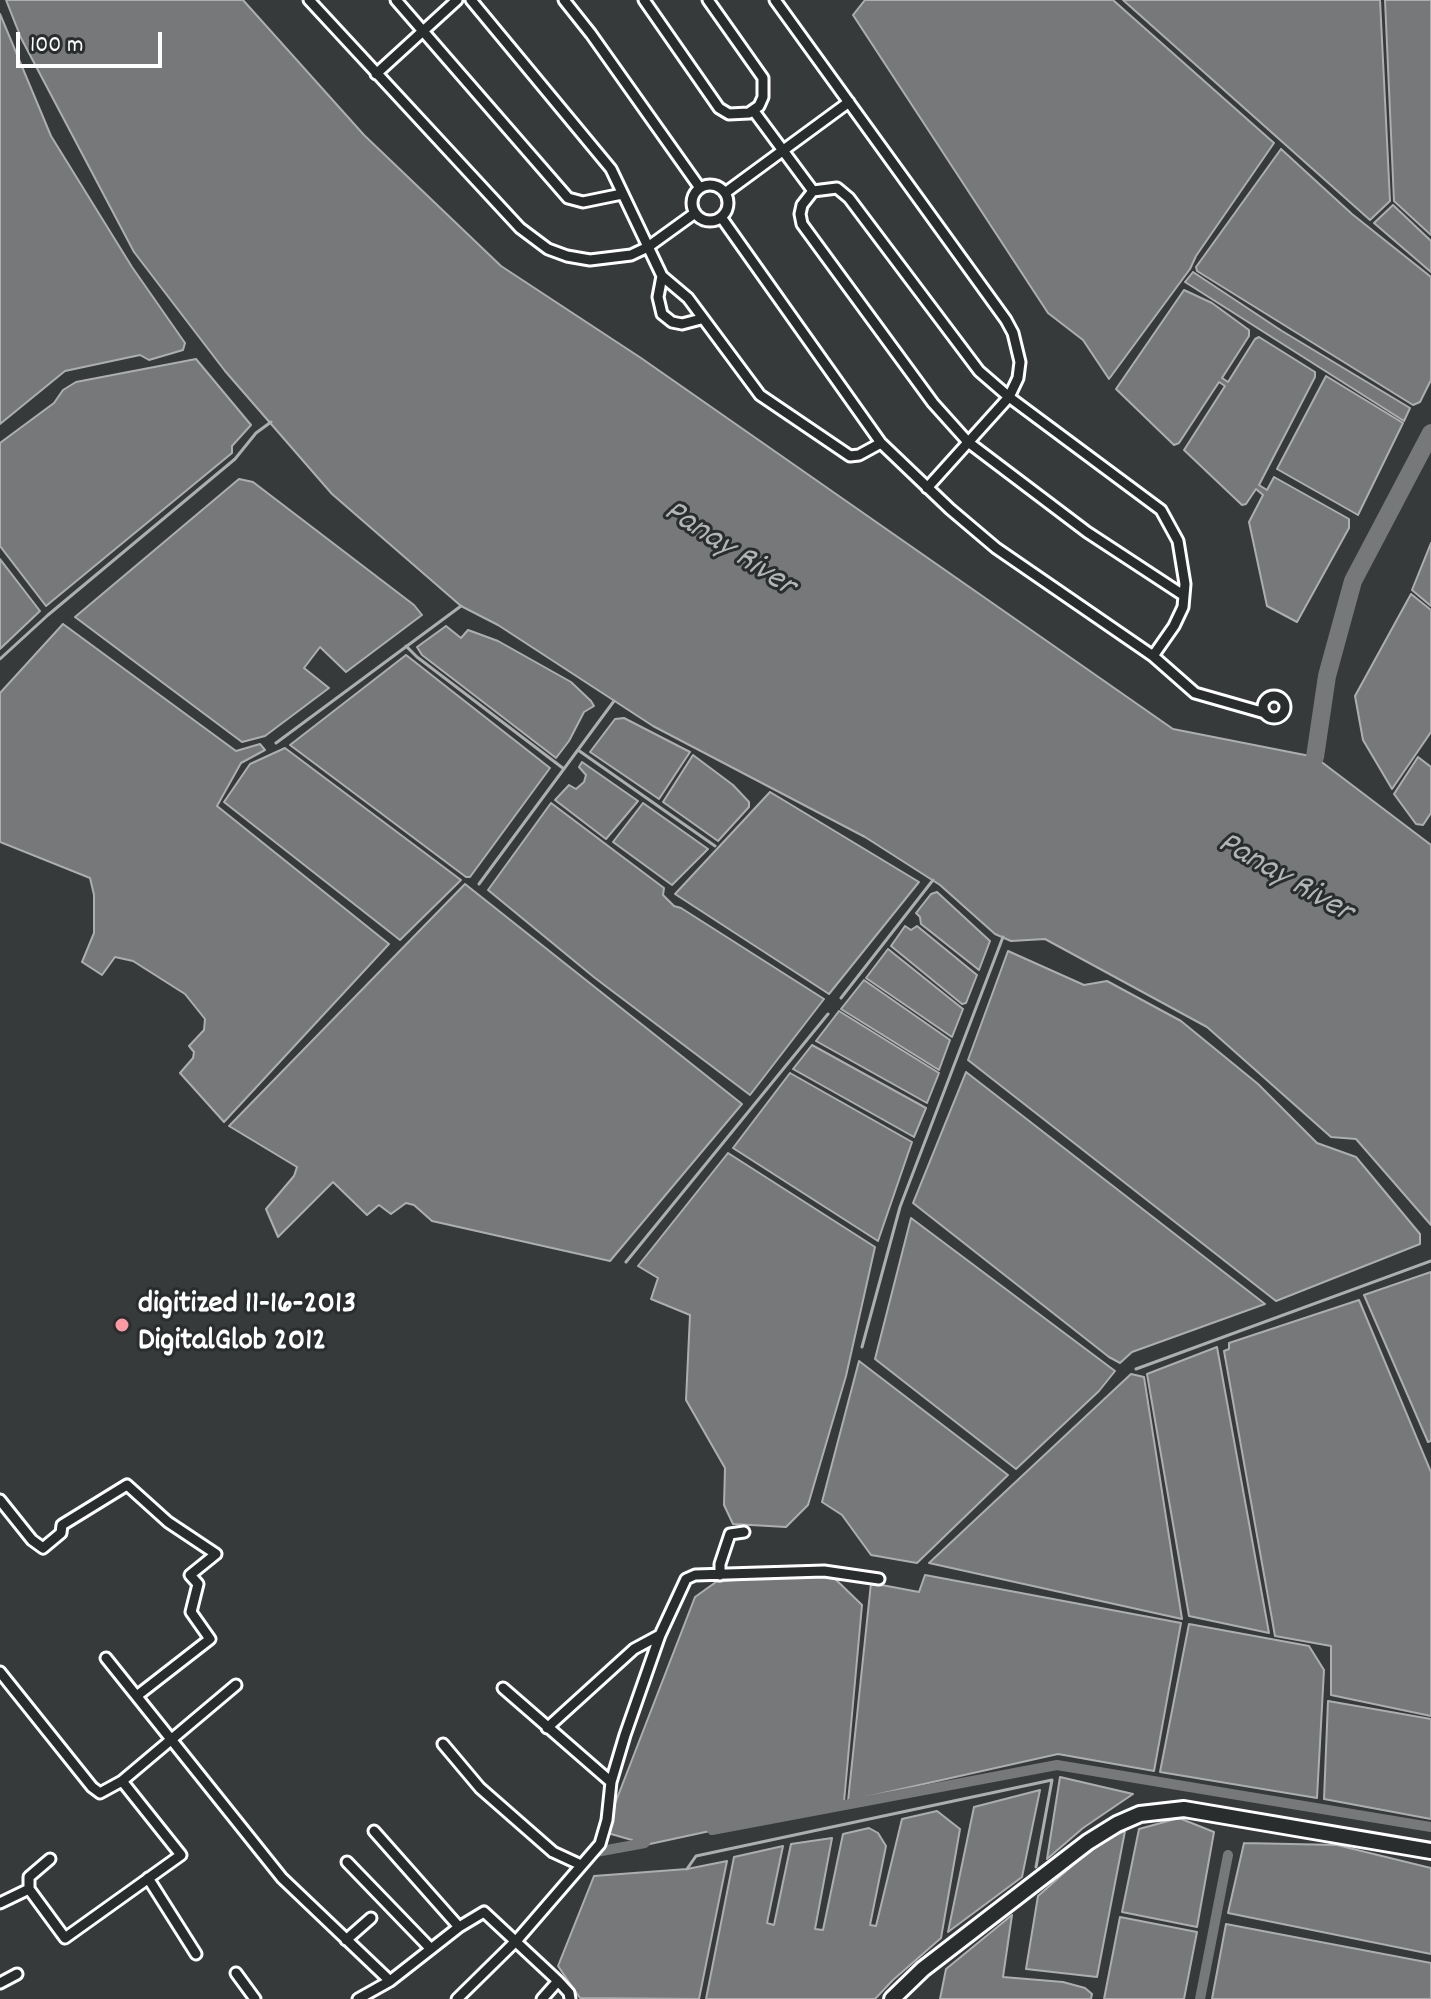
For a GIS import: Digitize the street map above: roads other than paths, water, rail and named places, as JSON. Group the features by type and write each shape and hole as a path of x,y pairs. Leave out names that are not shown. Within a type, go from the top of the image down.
{"main road":[{"path":"892,1999 923,1969 1088,1842 1140,1814 1184,1809 1431,1851"}],"street":[{"path":"309,0 534,240 567,256 590,260 614,258 648,247 695,213"},
{"path":"396,0 568,198 583,202 622,194"},
{"path":"376,74 457,0"},
{"path":"471,0 611,169 662,276 688,298 760,395 850,456 859,455 881,443"},
{"path":"564,0 700,188"},
{"path":"644,0 719,108 738,115 753,110 763,97 763,78 708,0"},
{"path":"775,0 1013,333 1020,362 1018,378 1009,397 927,488"},
{"path":"725,193 849,102"},
{"path":"753,110 813,191"},
{"path":"716,186 725,193 727,209 721,217 704,220 695,213 693,197 700,188 716,186"},
{"path":"1153,656 1183,607 1185,584 1178,541 1161,510 1009,397 979,371 849,198 837,188 813,191 802,205 802,224 933,403 968,442 1087,532 1183,595"},
{"path":"721,217 881,443 927,488 996,548 1153,656 1195,693 1265,713"},
{"path":"662,276 658,297 662,314 682,324 701,319"},
{"path":"0,1500 32,1540 43,1548 61,1533 62,1525 127,1485 168,1522 216,1554 190,1575 198,1584 191,1612 210,1639 138,1695"},
{"path":"720,1575 720,1564 730,1534 744,1532"},
{"path":"457,1999 517,1940 600,1844 607,1820 611,1782 660,1635 686,1579 695,1575 824,1571 879,1579"},
{"path":"547,1728 634,1649 660,1635"},
{"path":"106,1658 282,1878 390,1981"},
{"path":"0,1672 100,1793 122,1781 236,1685"},
{"path":"503,1688 611,1782"},
{"path":"443,1744 480,1788 553,1852 581,1865"},
{"path":"50,1859 29,1877 29,1889 65,1938 181,1855 122,1781"},
{"path":"374,1831 459,1927"},
{"path":"347,1862 431,1949"},
{"path":"148,1878 196,1954"},
{"path":"0,1903 29,1889"},
{"path":"358,1999 390,1981 459,1927 484,1912 558,1981 569,1993 570,1999"},
{"path":"346,1940 371,1918"},
{"path":"236,1973 255,1999"},
{"path":"0,1983 17,1974"},
{"path":"542,1999 558,1981"}],"water":[{"name":"Panay River","path":"6,0 243,0 364,135 501,266 641,358 1173,729 1315,757 1431,845 1431,1225 1356,1139 1331,1137 1207,1027 1045,939 1011,941 995,934 940,885 865,837 653,726 498,625 461,606 332,494 225,371 134,252 21,38"},
{"path":"865,0 1113,0 1274,143 1190,269 1109,379 1083,340 1048,313 853,15"},
{"path":"1123,0 1380,0 1390,201 1370,220"},
{"path":"1385,0 1431,0 1431,235 1394,201"},
{"path":"0,14 51,136 132,267 185,343 183,350 149,360 140,355 65,371 0,424"},
{"path":"1281,149 1352,214 1431,277 1431,380 1420,402 1413,405 1197,271 1196,267"},
{"path":"1393,205 1431,241 1431,272 1374,223"},
{"path":"1193,272 1282,331 1410,408 1404,421 1185,282"},
{"path":"1184,290 1212,303 1249,330 1249,336 1222,378 1228,382 1259,337 1315,372 1259,485 1267,490 1274,477 1349,519 1349,528 1297,622 1267,606 1249,522 1263,495 1256,489 1242,505 1184,450 1225,386 1219,382 1179,443 1174,445 1116,389"},
{"path":"196,359 251,425 232,446 232,453 46,606 0,546 0,443 54,403 63,390 76,382"},
{"path":"1326,376 1403,423 1358,515 1277,469"},
{"path":"239,479 253,482 414,605 422,615 346,672 320,647 304,668 329,688 265,736 242,742 75,617"},
{"path":"1431,543 1431,606 1412,590"},
{"path":"0,559 40,611 0,649"},
{"path":"1411,594 1431,610 1431,732 1392,789 1363,740 1355,696"},
{"path":"63,624 236,751 260,744 265,750 241,763 217,806 389,944 224,1122 180,1073 193,1058 194,1052 189,1046 204,1030 205,1019 185,994 133,961 115,957 102,975 82,962 94,933 94,895 90,878 0,842 0,693"},
{"path":"446,626 461,638 468,630 498,641 571,682 591,701 594,706 584,712 556,758 422,655 417,647"},
{"path":"406,655 550,768 470,877 290,745"},
{"path":"624,718 690,752 659,799 590,752 615,719"},
{"path":"285,748 461,880 400,940 224,802 250,764"},
{"path":"693,755 733,785 749,802 749,807 718,841 663,802"},
{"path":"1418,757 1431,767 1431,813 1423,825 1416,824 1394,794"},
{"path":"582,762 638,801 606,839 555,800 569,785 576,789 584,782 586,775 579,767"},
{"path":"770,792 919,882 829,994 675,894"},
{"path":"551,803 664,888 663,895 674,906 824,999 750,1095 595,978 488,890"},
{"path":"643,803 708,849 672,885 613,842"},
{"path":"465,884 742,1104 610,1261 432,1221 414,1205 406,1203 391,1214 379,1205 367,1215 333,1182 278,1237 266,1209 294,1176 297,1167 229,1126"},
{"path":"937,892 990,941 979,970 921,924 916,913 931,894"},
{"path":"905,926 911,930 917,926 977,975 966,1003 962,1004 891,946"},
{"path":"888,949 963,1009 952,1037 866,978"},
{"path":"1008,951 1084,985 1107,981 1181,1021 1258,1084 1317,1143 1356,1157 1420,1234 1420,1244 1276,1301 968,1060"},
{"path":"864,980 950,1040 939,1070 841,1009"},
{"path":"839,1011 939,1073 927,1103 816,1041"},
{"path":"812,1045 926,1108 914,1137 793,1069"},
{"path":"966,1072 1265,1304 1132,1352 1120,1363 1109,1357 913,1203"},
{"path":"790,1073 912,1142 878,1241 733,1148"},
{"path":"728,1153 875,1247 846,1376 808,1505 786,1527 733,1524 724,1505 725,1468 686,1400 690,1315 651,1299 658,1278 638,1266"},
{"path":"911,1218 1115,1371 1099,1391 1016,1469 875,1359"},
{"path":"1431,1272 1431,1441 1428,1442 1364,1295"},
{"path":"1359,1300 1431,1472 1431,1716 1331,1695 1331,1646 1275,1636 1224,1351 1229,1349 1229,1343"},
{"path":"1217,1347 1269,1633 1189,1616 1147,1374"},
{"path":"859,1361 1008,1475 917,1563 871,1555 842,1515 822,1502"},
{"path":"1131,1374 1144,1377 1182,1619 929,1563"},
{"path":"827,1571 862,1605 844,1802 636,1847 632,1840 604,1832 695,1597 716,1582"},
{"path":"925,1575 1181,1623 1154,1771 1058,1754 848,1801 871,1583 919,1592"},
{"path":"1189,1624 1309,1646 1324,1670 1317,1798 1160,1772"},
{"path":"1328,1701 1431,1719 1431,1819 1324,1799"},
{"path":"1060,1777 1133,1794 1083,1828 1047,1859"},
{"path":"1040,1790 1022,1877 948,1932 974,1807"},
{"path":"937,1811 960,1829 941,1938 875,1999 706,1999 734,1857 783,1846 767,1923 774,1925 791,1844 832,1838 815,1929 823,1930 843,1834 869,1828 878,1833 886,1846 870,1925 876,1926 902,1819"},
{"path":"1179,1818 1214,1832 1197,1927 1122,1912 1139,1829"},
{"path":"1125,1831 1097,1977 1026,1969 1038,1896 1099,1842"},
{"path":"1244,1843 1337,1845 1431,1868 1431,1954 1228,1913"},
{"path":"727,1861 699,1999 580,1998 558,1966 594,1876 687,1869"},
{"path":"1012,1915 1003,1977 1063,1982 1085,1988 1092,1994 1091,1999 940,1999 946,1969"},
{"path":"1120,1917 1197,1932 1184,1999 1104,1999"},
{"path":"1226,1924 1431,1963 1431,1999 1212,1999"}],"waterway":[{"path":"0,659 235,459 256,433 271,422"},
{"path":"1315,757 1327,676 1353,581 1431,433"},
{"path":"276,743 461,606"},
{"path":"406,646 564,769"},
{"path":"479,884 614,701"},
{"path":"578,750 715,846"},
{"path":"841,998 933,880"},
{"path":"862,1347 900,1207 1003,937"},
{"path":"626,1262 828,1014"},
{"path":"1136,1369 1431,1261"},
{"path":"712,1830 1057,1765 1431,1827"},
{"path":"687,1869 696,1856 1052,1780 1036,1867"},
{"path":"596,1852 645,1843"},
{"path":"1200,1999 1228,1855"}],"place":[{"name":"digitized 11-16-2013 DigitalGlob 2012","path":"122,1325"}]}
